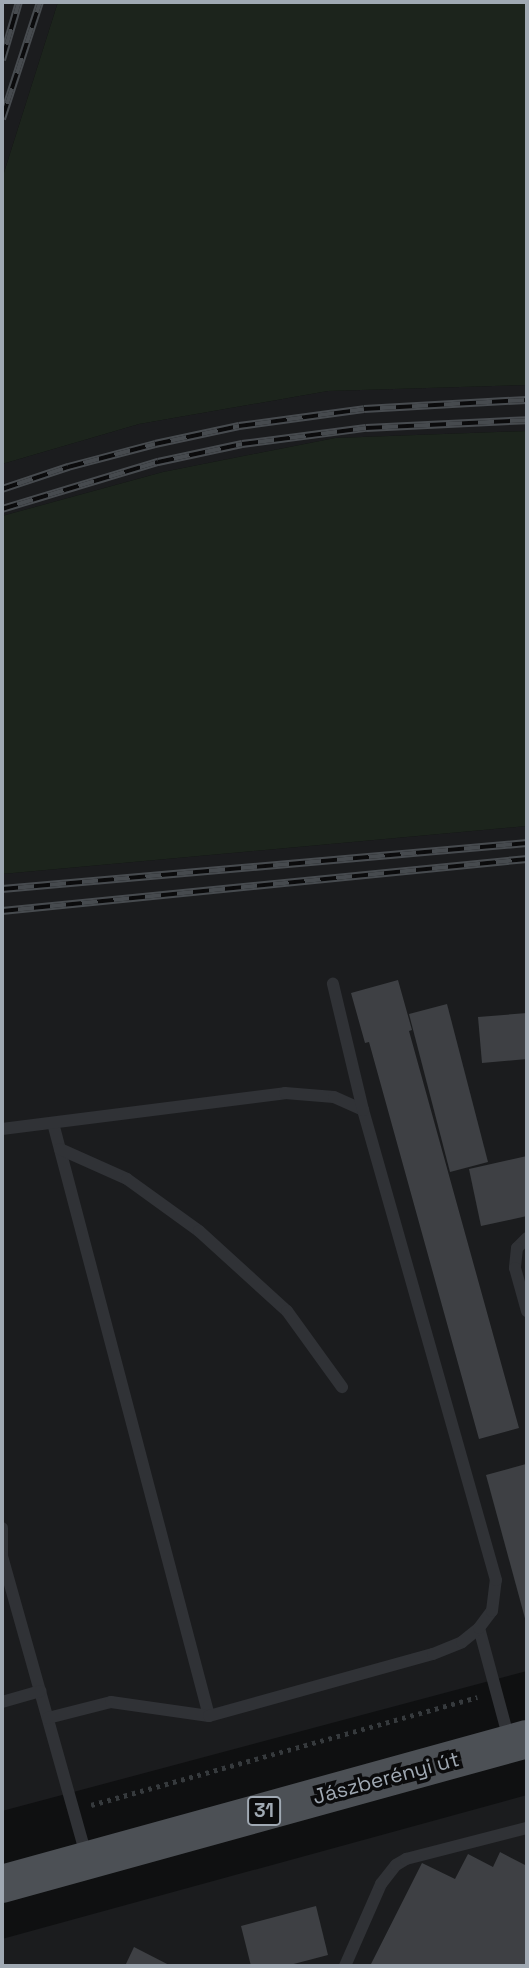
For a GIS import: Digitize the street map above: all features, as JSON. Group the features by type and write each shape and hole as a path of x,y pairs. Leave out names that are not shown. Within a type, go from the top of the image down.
{"main road":[{"name":"Jászberényi út","path":"2,1884 519,1741"}],"lane":[{"path":"48,1718 111,1702 209,1716 433,1654 462,1642 479,1628 492,1611 496,1580 363,1110 333,984"},
{"path":"2,1129 285,1093 334,1097 363,1110"},
{"path":"53,1123 209,1716"},
{"path":"60,1149 127,1179 199,1231 287,1311 342,1387"},
{"path":"527,1238 517,1248 515,1268 527,1311"},
{"path":"2,1528 2,1556 88,1860"},
{"path":"479,1628 496,1692 519,1741"},
{"path":"2,1702 40,1691"},
{"path":"345,1966 381,1884 396,1866 406,1859 527,1828"}],"path":[{"path":"73,1810 496,1692"}],"shaded area":[{"path":"2,2 58,2 2,179"},
{"path":"58,2 527,2 527,385 328,391 139,424 2,464 2,179"},
{"path":"527,385 527,431 335,438 163,472 2,516 2,464 139,424 328,391"},
{"path":"527,431 527,826 2,874 2,516 163,472 335,438"},
{"path":"527,826 527,1671 2,1811 2,874"},
{"path":"527,1795 527,1966 2,1966 2,1939"}],"building":[{"path":"398,980 412,1030 409,1031 519,1428 479,1439 369,1042 365,1043 351,993"},
{"path":"447,1004 488,1162 450,1172 409,1014"},
{"path":"527,1013 527,1059 482,1063 478,1017"},
{"path":"527,1156 527,1216 481,1226 469,1169"},
{"path":"526,1464 527,1470 526,1622 486,1475"},
{"path":"500,1852 527,1866 527,1966 370,1966 422,1863 455,1879 468,1854 493,1867"},
{"path":"316,1906 328,1955 286,1966 251,1966 241,1926"},
{"path":"134,1947 171,1966 125,1966"}],"railway":[{"path":"2,60 19,2"},
{"path":"2,119 40,2"},
{"path":"2,489 68,467 239,426 364,409 527,400"},
{"path":"2,509 158,462 242,444 366,428 527,420"},
{"path":"2,889 527,843"},
{"path":"2,911 527,859"}]}
